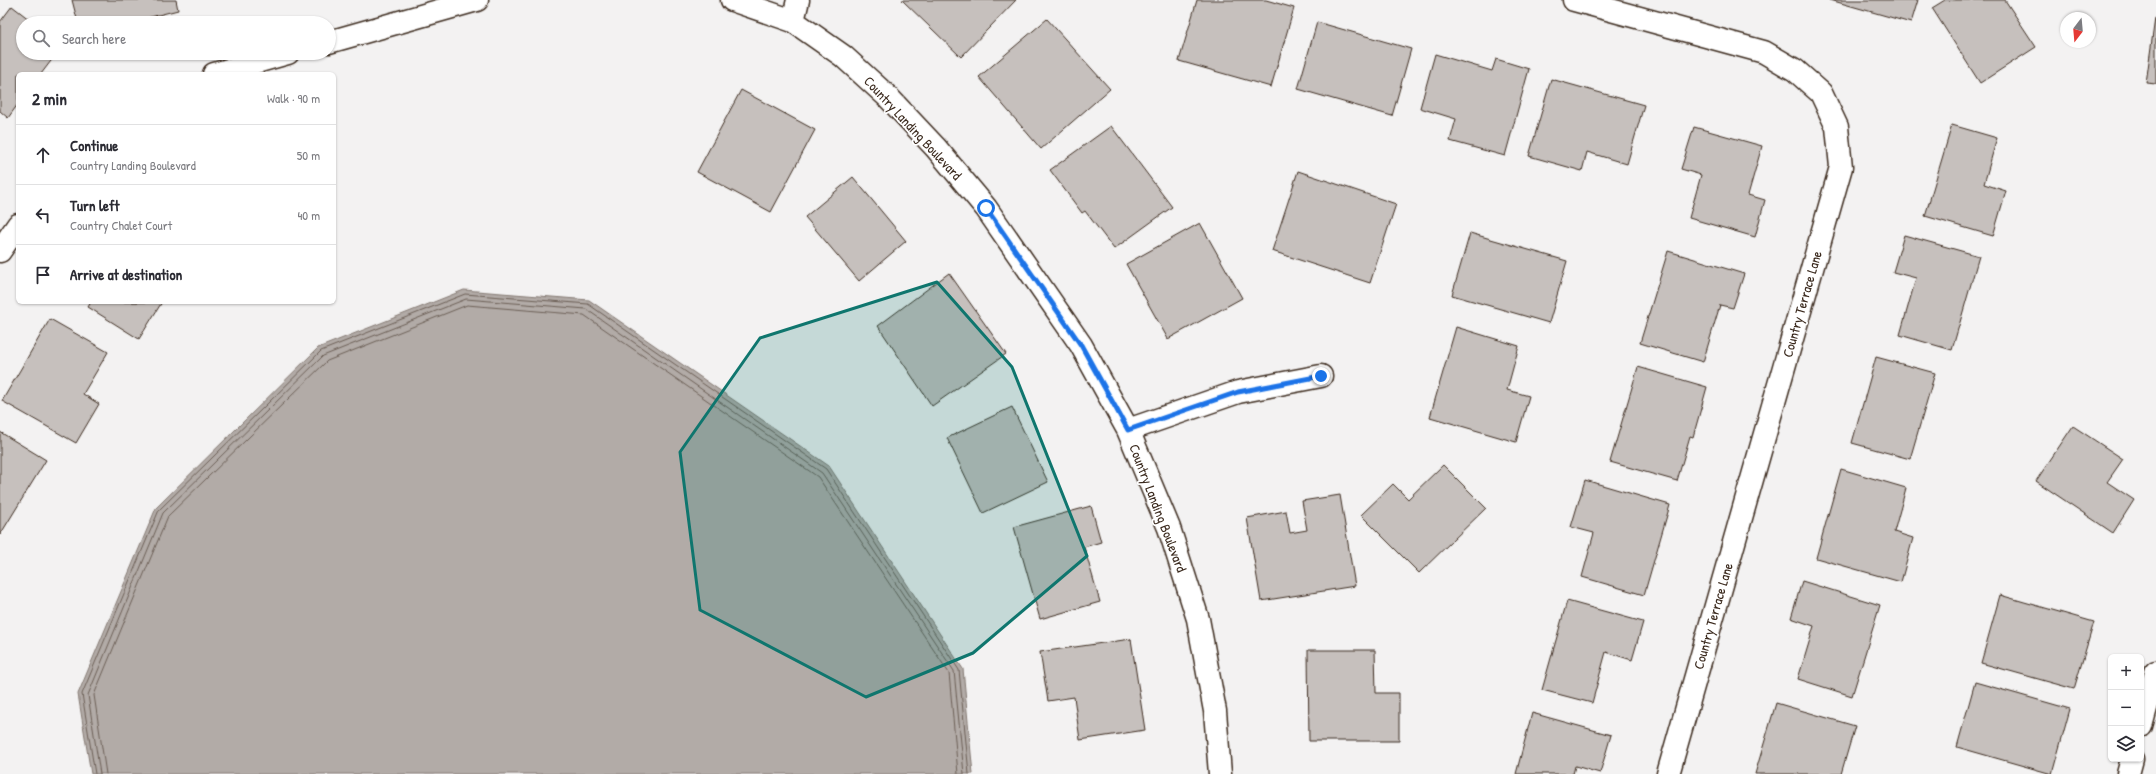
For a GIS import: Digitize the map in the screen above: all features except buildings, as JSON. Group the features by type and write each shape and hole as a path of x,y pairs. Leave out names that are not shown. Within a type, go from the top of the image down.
{"street":[{"path":"336,40 477,0"},
{"name":"Country Landing Boulevard","path":"732,0 793,21 842,56 888,97 936,148 986,208 1081,345 1128,430 1169,528 1198,619 1215,711 1220,774"},
{"path":"793,21 798,0"},
{"name":"Country Terrace Lane","path":"1574,0 1764,52 1795,70 1821,94 1837,126 1841,167 1668,774"},
{"path":"221,72 263,60"},
{"path":"0,251 16,228"},
{"path":"1128,430 1238,392 1321,376"},
{"path":"2144,715 2156,672"},
{"path":"2128,774 2131,762"}],"highlighted area":[{"path":"937,282 1012,367 1087,556 973,653 866,697 700,610 680,452 760,338"}],"water":[{"path":"464,290 589,300 829,466 963,669 973,774 91,774 78,694 156,508 318,348"}],"route":[{"path":"986,208 1081,345 1128,430 1238,392 1321,376"}]}
